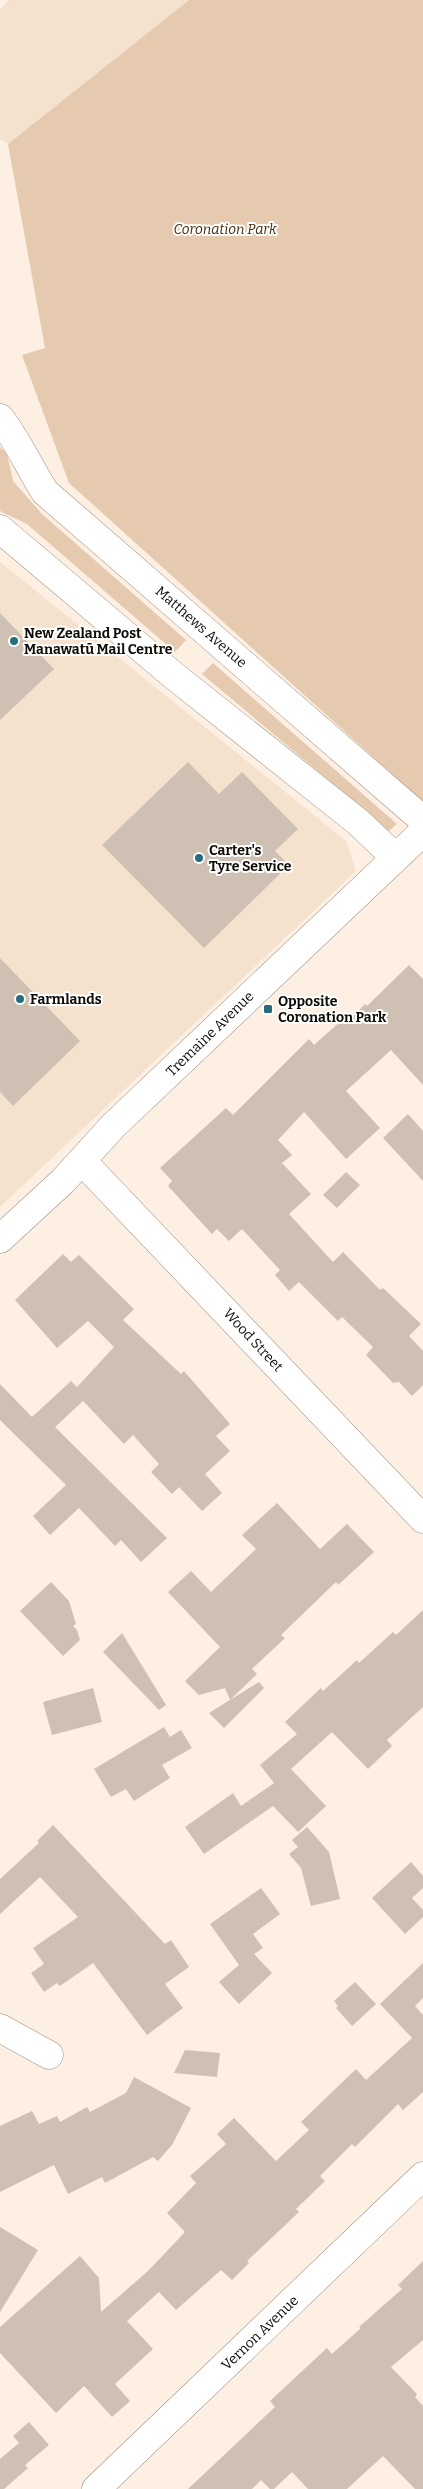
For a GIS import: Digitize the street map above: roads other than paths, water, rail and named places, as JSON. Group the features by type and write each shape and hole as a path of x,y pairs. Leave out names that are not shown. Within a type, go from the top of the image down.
{"street":[{"name":"Matthews Avenue","path":"0,418 15,437 28,467 44,492 423,820"},
{"path":"0,530 173,675 358,822 395,858"},
{"name":"Tremaine Avenue","path":"0,1239 82,1161 113,1126 423,832"},
{"name":"Wood Street","path":"82,1161 423,1520"},
{"path":"0,2028 49,2055"},
{"name":"Vernon Avenue","path":"96,2489 423,2176"}],"place":[{"name":"New Zealand Post Manawatū Mail Centre","path":"14,641"},
{"name":"Carter's Tyre Service","path":"199,858"},
{"name":"Farmlands","path":"20,999"},
{"name":"Opposite Coronation Park","path":"268,1009"}],"park label":[{"name":"Coronation Park","path":"225,229"}]}
